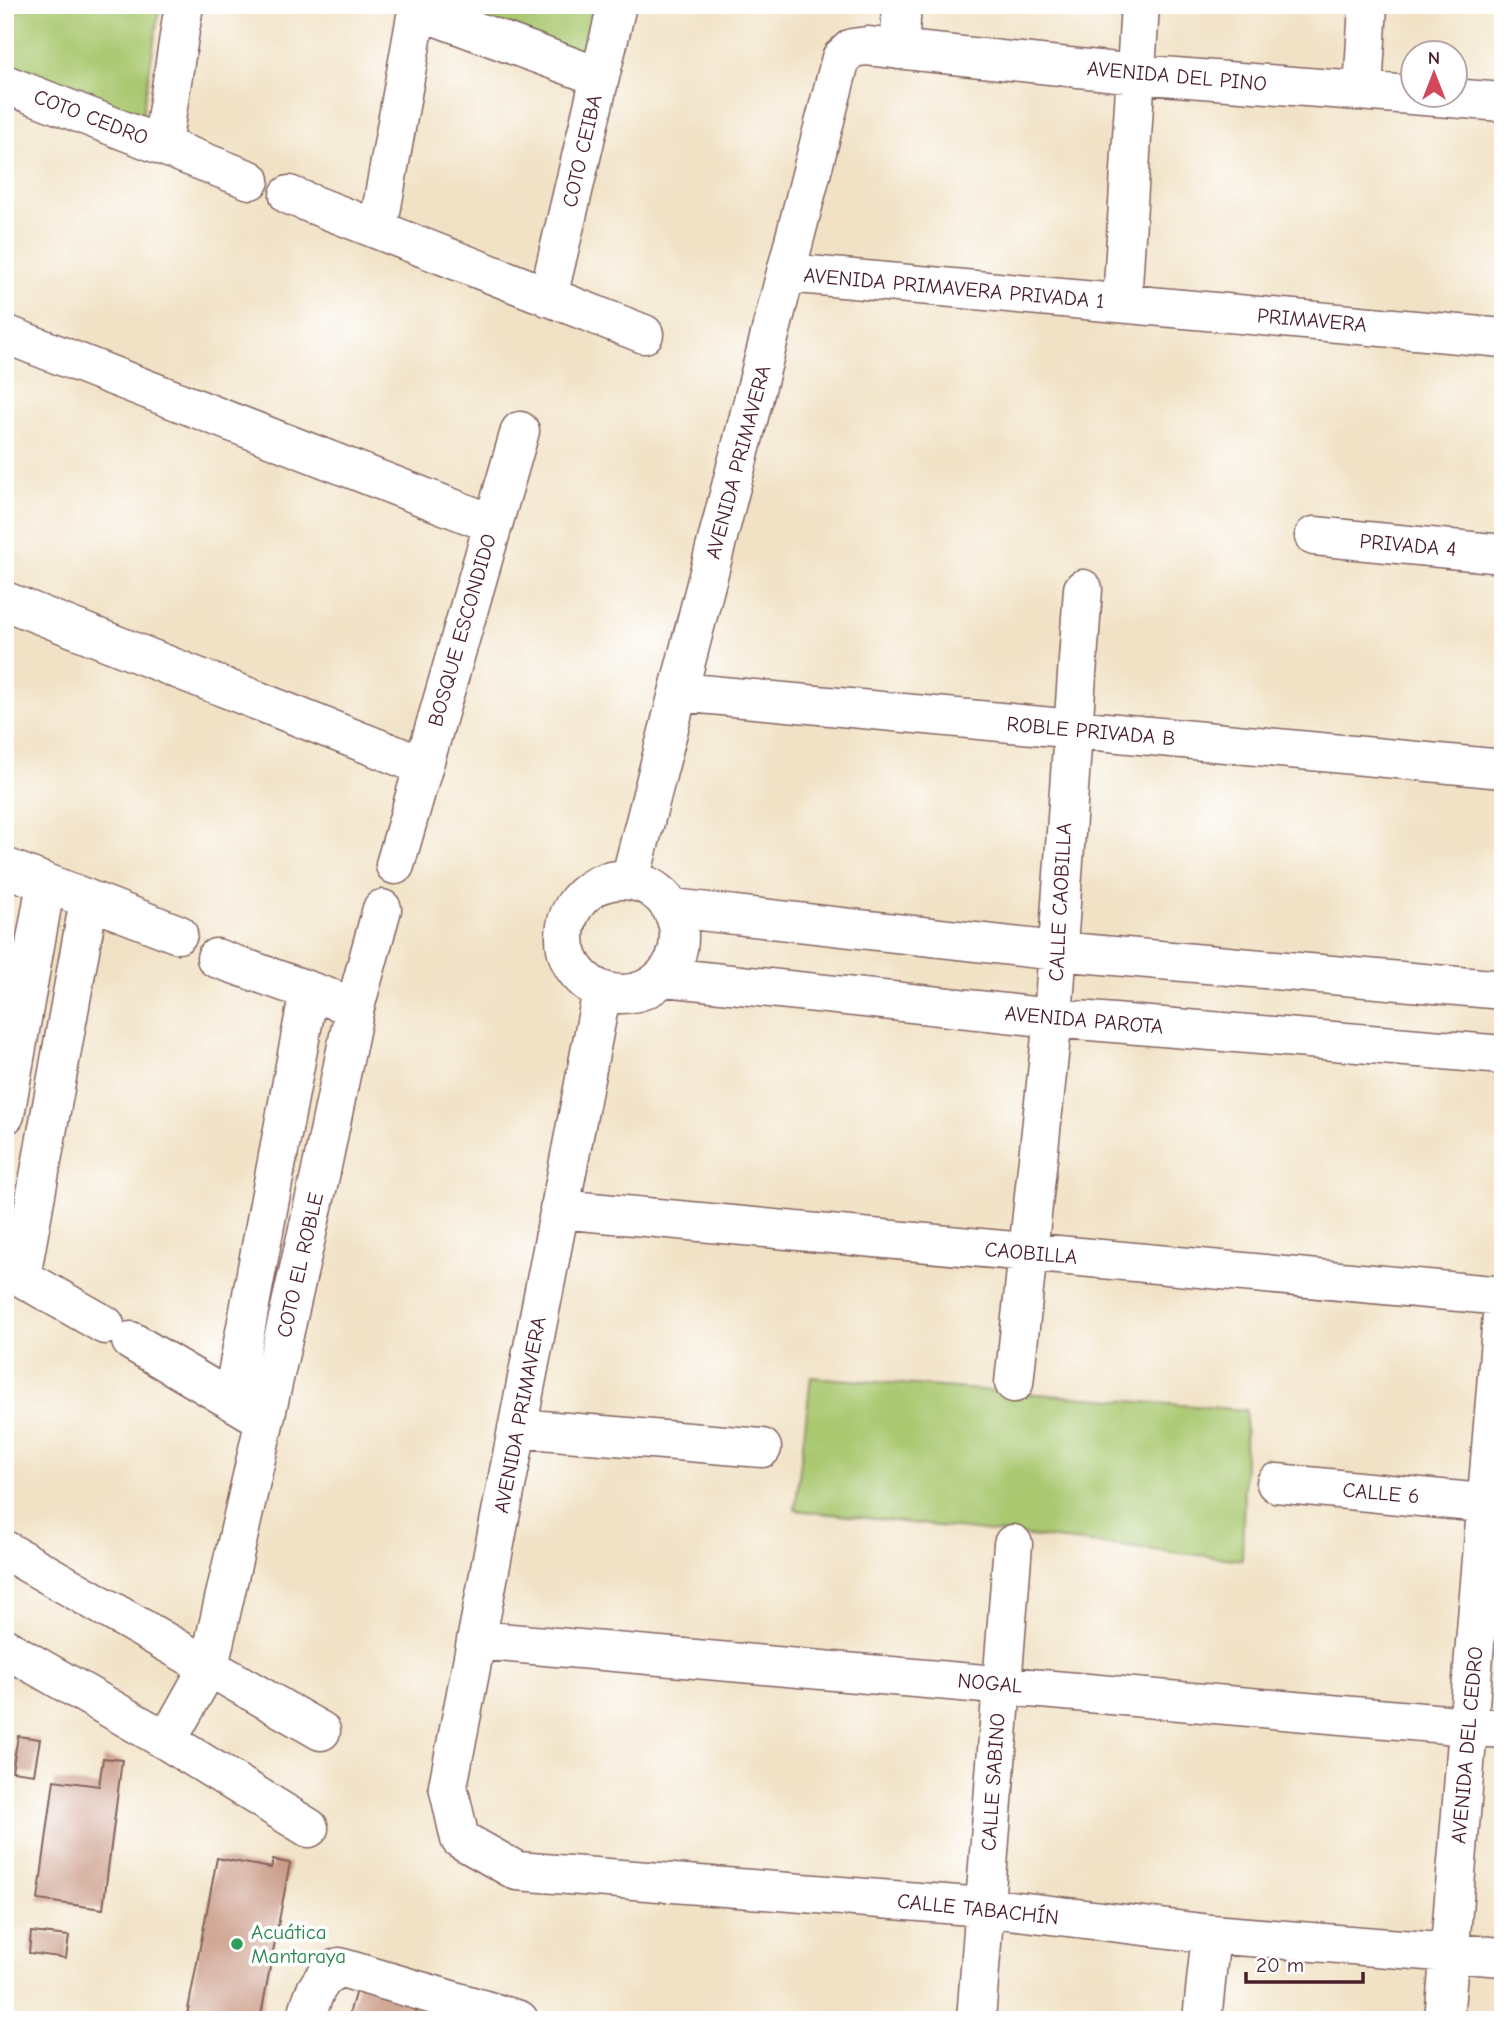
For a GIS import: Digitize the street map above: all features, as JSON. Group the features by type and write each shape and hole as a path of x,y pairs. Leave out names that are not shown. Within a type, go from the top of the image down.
{"street":[{"name":"COTO CEDRO","path":"5,84 162,145 184,5"},
{"name":"COTO CEIBA","path":"548,296 617,5"},
{"path":"899,50 902,5"},
{"path":"1122,303 1140,5"},
{"path":"1363,91 1368,5"},
{"path":"378,229 418,7 600,77"},
{"name":"AVENIDA DEL PINO","path":"852,48 899,50 1136,74 1503,102"},
{"name":"AVENIDA PRIMAVERA","path":"630,880 841,58 852,48"},
{"path":"162,145 250,180"},
{"path":"289,195 644,334"},
{"name":"AVENIDA PRIMAVERA PRIVADA 1","path":"787,273 1122,303"},
{"name":"PRIMAVERA","path":"1122,303 1503,338"},
{"name":"BOSQUE ESCONDIDO","path":"5,334 493,524 395,865"},
{"path":"493,524 520,431"},
{"name":"PRIVADA 4","path":"1314,536 1503,554"},
{"name":"CALLE CAOBILLA","path":"1014,1383 1053,1018 1071,729 1083,589"},
{"path":"5,601 423,766"},
{"name":"ROBLE PRIVADA B","path":"679,692 1503,769"},
{"path":"5,867 178,934"},
{"path":"630,880 655,889 673,908 680,944 665,977 635,994 601,991 582,978 568,958 565,935 570,911 585,893 606,882 630,880"},
{"path":"5,1115 46,883"},
{"path":"89,900 13,1273 265,1420"},
{"path":"673,908 1057,951 1503,990"},
{"name":"COTO EL ROBLE","path":"209,1666 355,1007 382,909"},
{"path":"216,958 355,1007"},
{"name":"AVENIDA PAROTA","path":"665,977 1053,1018 1503,1055"},
{"path":"232,1401 309,991"},
{"name":"AVENIDA PRIMAVERA","path":"460,1839 448,1786 601,991"},
{"name":"CAOBILLA","path":"559,1209 1503,1296"},
{"name":"AVENIDA DEL CEDRO","path":"1444,2020 1449,1953 1485,1728 1503,1303"},
{"path":"517,1428 762,1448"},
{"name":"CALLE 6","path":"1276,1483 1495,1504"},
{"name":"CALLE SABINO","path":"976,2020 1013,1544"},
{"path":"5,1550 321,1731"},
{"name":"NOGAL","path":"477,1640 1485,1728"},
{"path":"5,1648 167,1741 309,1828"},
{"path":"167,1741 209,1666"},
{"name":"CALLE TABACHÍN","path":"460,1839 517,1871 984,1907 1211,1934 1503,1957"},
{"path":"1202,2020 1211,1934"},
{"path":"306,2020 313,1992 325,1974 339,1966 519,2020"}],"green space":[{"path":"5,5 160,5 140,129 5,84"},
{"path":"437,5 600,5 589,65"},
{"path":"811,1377 1246,1410 1242,1560 795,1510"}],"building":[{"path":"18,1736 40,1739 34,1774 12,1771"},
{"path":"103,1758 122,1760 103,1909 38,1900 54,1780 99,1786"},
{"name":"Acuática Mantaraya","path":"217,1858 271,1868 273,1860 290,1863 260,2020 186,2020"},
{"path":"31,1932 69,1936 66,1958 29,1953"},
{"path":"358,1983 420,1999 414,2020 348,2018"}],"place":[{"name":"Acuática Mantaraya","path":"237,1944"}]}
